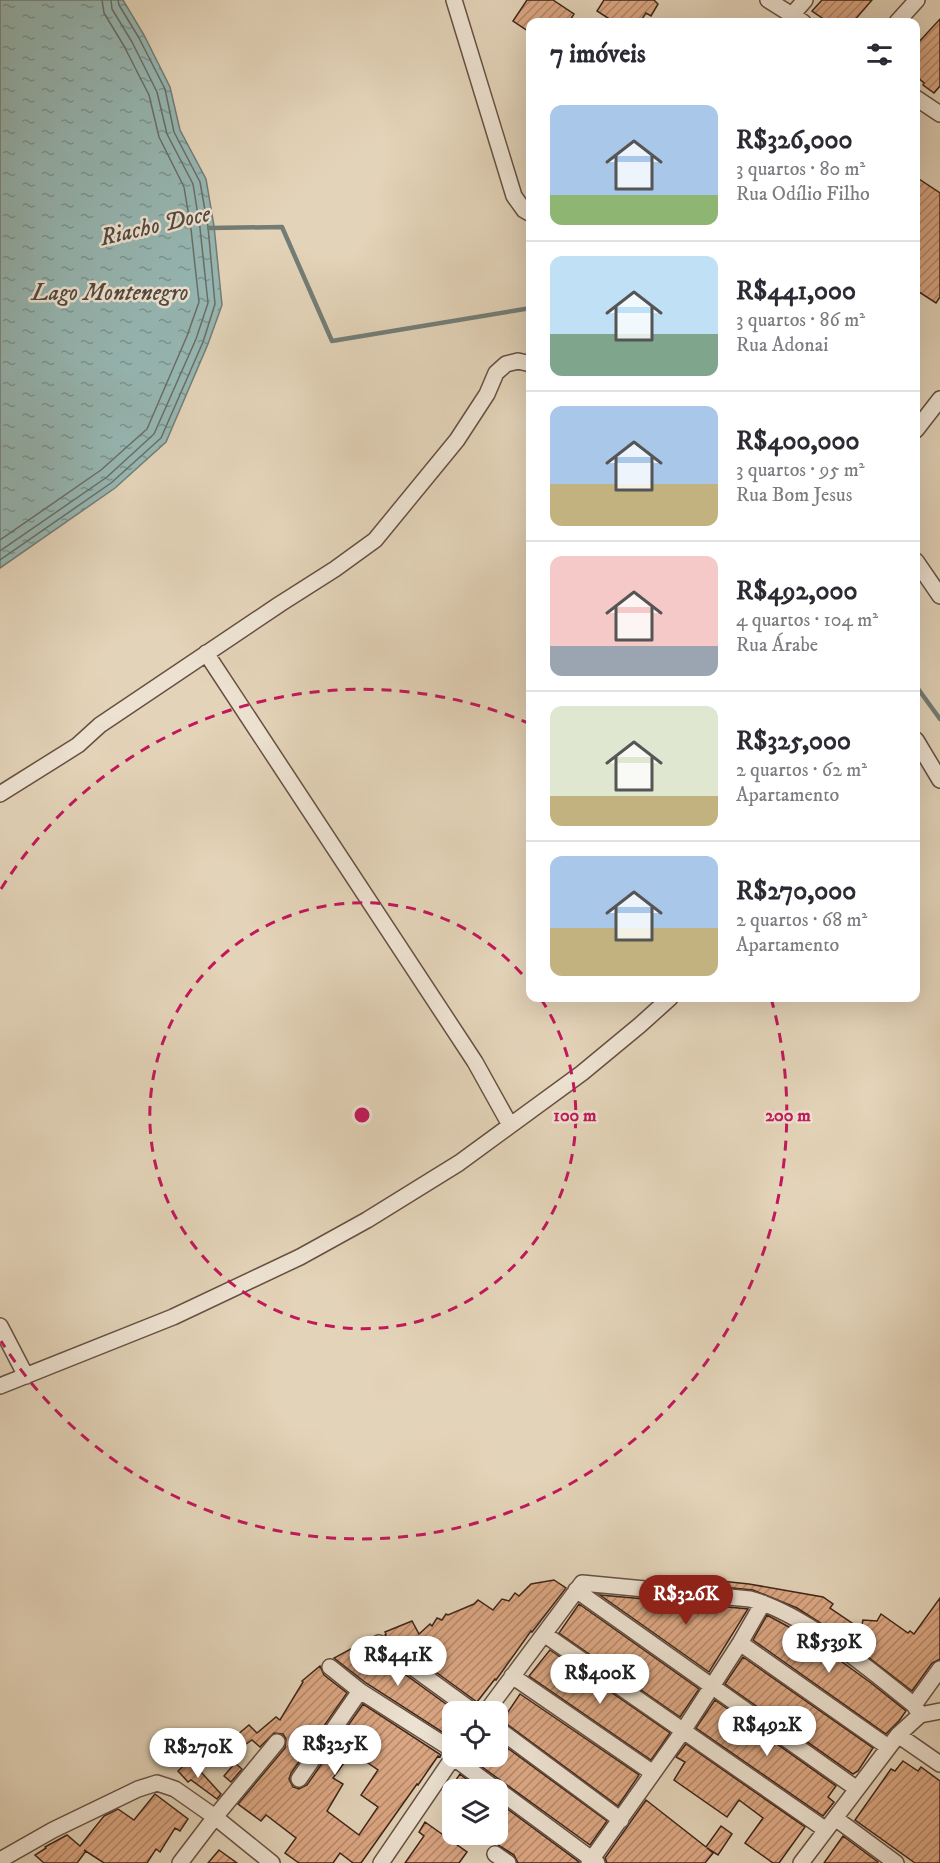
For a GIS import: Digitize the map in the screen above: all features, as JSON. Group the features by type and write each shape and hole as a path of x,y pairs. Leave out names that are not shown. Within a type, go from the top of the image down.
{"street":[{"path":"454,0 514,196 526,211"},
{"path":"768,0 795,18"},
{"path":"797,18 805,0"},
{"path":"901,18 917,0"},
{"path":"920,101 940,114"},
{"path":"0,794 78,745 100,725 375,540 457,440 488,394 496,373 506,364 518,361 526,363"},
{"path":"920,425 940,399"},
{"path":"920,567 940,596"},
{"path":"207,653 469,1053 510,1125"},
{"path":"920,752 940,780"},
{"path":"0,1386 173,1317 300,1257 368,1220 459,1163 582,1073 666,1002"},
{"path":"0,1326 26,1376"},
{"path":"579,1587 750,1599 763,1603 797,1619 872,1672 917,1710 940,1712"},
{"path":"494,1701 579,1587"},
{"path":"579,1587 712,1686 857,1789"},
{"path":"508,1798 592,1862 683,1731 763,1603"},
{"path":"544,1634 683,1731 896,1863"},
{"path":"379,1643 459,1701"},
{"path":"740,1643 888,1747"},
{"path":"330,1667 360,1691 442,1743"},
{"path":"801,1863 917,1710 940,1669"},
{"path":"512,1676 653,1773"},
{"path":"299,1779 360,1691"},
{"path":"898,1735 940,1764"},
{"path":"508,1736 621,1820"},
{"path":"180,1863 277,1742"},
{"path":"381,1863 447,1767"},
{"path":"467,1767 483,1779"},
{"path":"0,1860 53,1830 151,1784 169,1785 215,1817 272,1863"},
{"path":"495,1854 508,1863"}],"water":[{"name":"Lago Montenegro","path":"0,0 123,0 144,35 170,87 180,130 206,179 214,226 222,305 166,442 115,488 0,568"}],"building":[{"path":"527,0 553,0 574,14 572,18 526,18 526,30 513,21"},
{"path":"604,0 654,0 658,4 651,16 646,13 643,18 608,18 597,11"},
{"path":"822,0 872,0 856,18 822,18 812,11"},
{"path":"940,19 940,86 934,93 923,85 924,83 920,80 920,41"},
{"path":"920,180 940,193 940,297 936,303 920,293"},
{"path":"702,1579 749,1584 823,1597 833,1604 830,1608 861,1629 863,1620 877,1621 881,1614 908,1633 910,1631 914,1634 940,1598 940,1659 932,1663 912,1691 841,1636 797,1608 753,1590 701,1585"},
{"path":"554,1580 566,1588 478,1701 385,1635 385,1632 412,1621 419,1634 430,1624 432,1626 437,1618 442,1620 446,1614 474,1604 478,1600 493,1610 502,1599 509,1601 515,1593 519,1596 531,1584"},
{"path":"600,1595 667,1601 684,1612 687,1607 697,1613 698,1604 748,1609 709,1672"},
{"path":"579,1604 699,1689 680,1717 559,1633"},
{"path":"767,1615 809,1638 906,1711 899,1721 886,1734 753,1640"},
{"path":"360,1644 365,1651 370,1646 373,1651 442,1701 442,1732 366,1683 334,1658"},
{"path":"550,1650 670,1733 651,1760 529,1676"},
{"path":"743,1657 873,1748 858,1771 853,1774 725,1684"},
{"path":"320,1666 324,1675 347,1693 291,1773 289,1779 293,1787 299,1789 307,1785 363,1704 441,1755 417,1784 361,1863 353,1863 340,1853 333,1863 299,1863 285,1853 296,1838 266,1815 261,1821 238,1804 285,1748 286,1739 283,1734 274,1733 260,1747 252,1740 239,1749 231,1740 249,1725 257,1733 276,1717 280,1720 302,1681","holes":["352,1752 378,1770 361,1795 378,1807 359,1835 327,1811 343,1784 333,1778"]},
{"path":"520,1694 639,1775 618,1806 508,1725 508,1712"},
{"path":"715,1700 836,1786 828,1797 834,1802 823,1816 696,1728"},
{"path":"686,1744 805,1827 779,1863 773,1863 745,1843 763,1818 739,1800 727,1817 674,1780 685,1762 676,1757"},
{"path":"508,1748 607,1821 590,1845 508,1786 508,1779 499,1779 482,1767 508,1767"},
{"path":"190,1760 221,1794 217,1799 191,1780 188,1782 178,1771"},
{"path":"903,1761 918,1771 921,1767 940,1781 940,1863 915,1863 855,1820 891,1769 895,1771"},
{"path":"235,1763 242,1769 231,1782 224,1776"},
{"path":"460,1774 466,1779 457,1779"},
{"path":"155,1794 188,1819 180,1831 175,1828 160,1852 156,1849 147,1863 104,1863 86,1851 77,1863 44,1863 35,1855 67,1835 80,1846 104,1816 118,1809 134,1820"},
{"path":"646,1800 706,1847 721,1826 732,1834 718,1855 707,1848 713,1853 705,1863 607,1863 605,1858"},
{"path":"508,1809 579,1863 518,1863 514,1855 498,1845 508,1845"},
{"path":"425,1822 442,1834 442,1845 457,1845 467,1852 459,1863 405,1863 424,1836 419,1832"},
{"path":"843,1836 878,1862 824,1863"},
{"path":"219,1850 237,1863 208,1863"}],"waterway":[{"name":"Riacho Doce","path":"209,228 282,227 332,341 526,309"},
{"name":"Riacho Doce","path":"920,692 940,719"}]}
